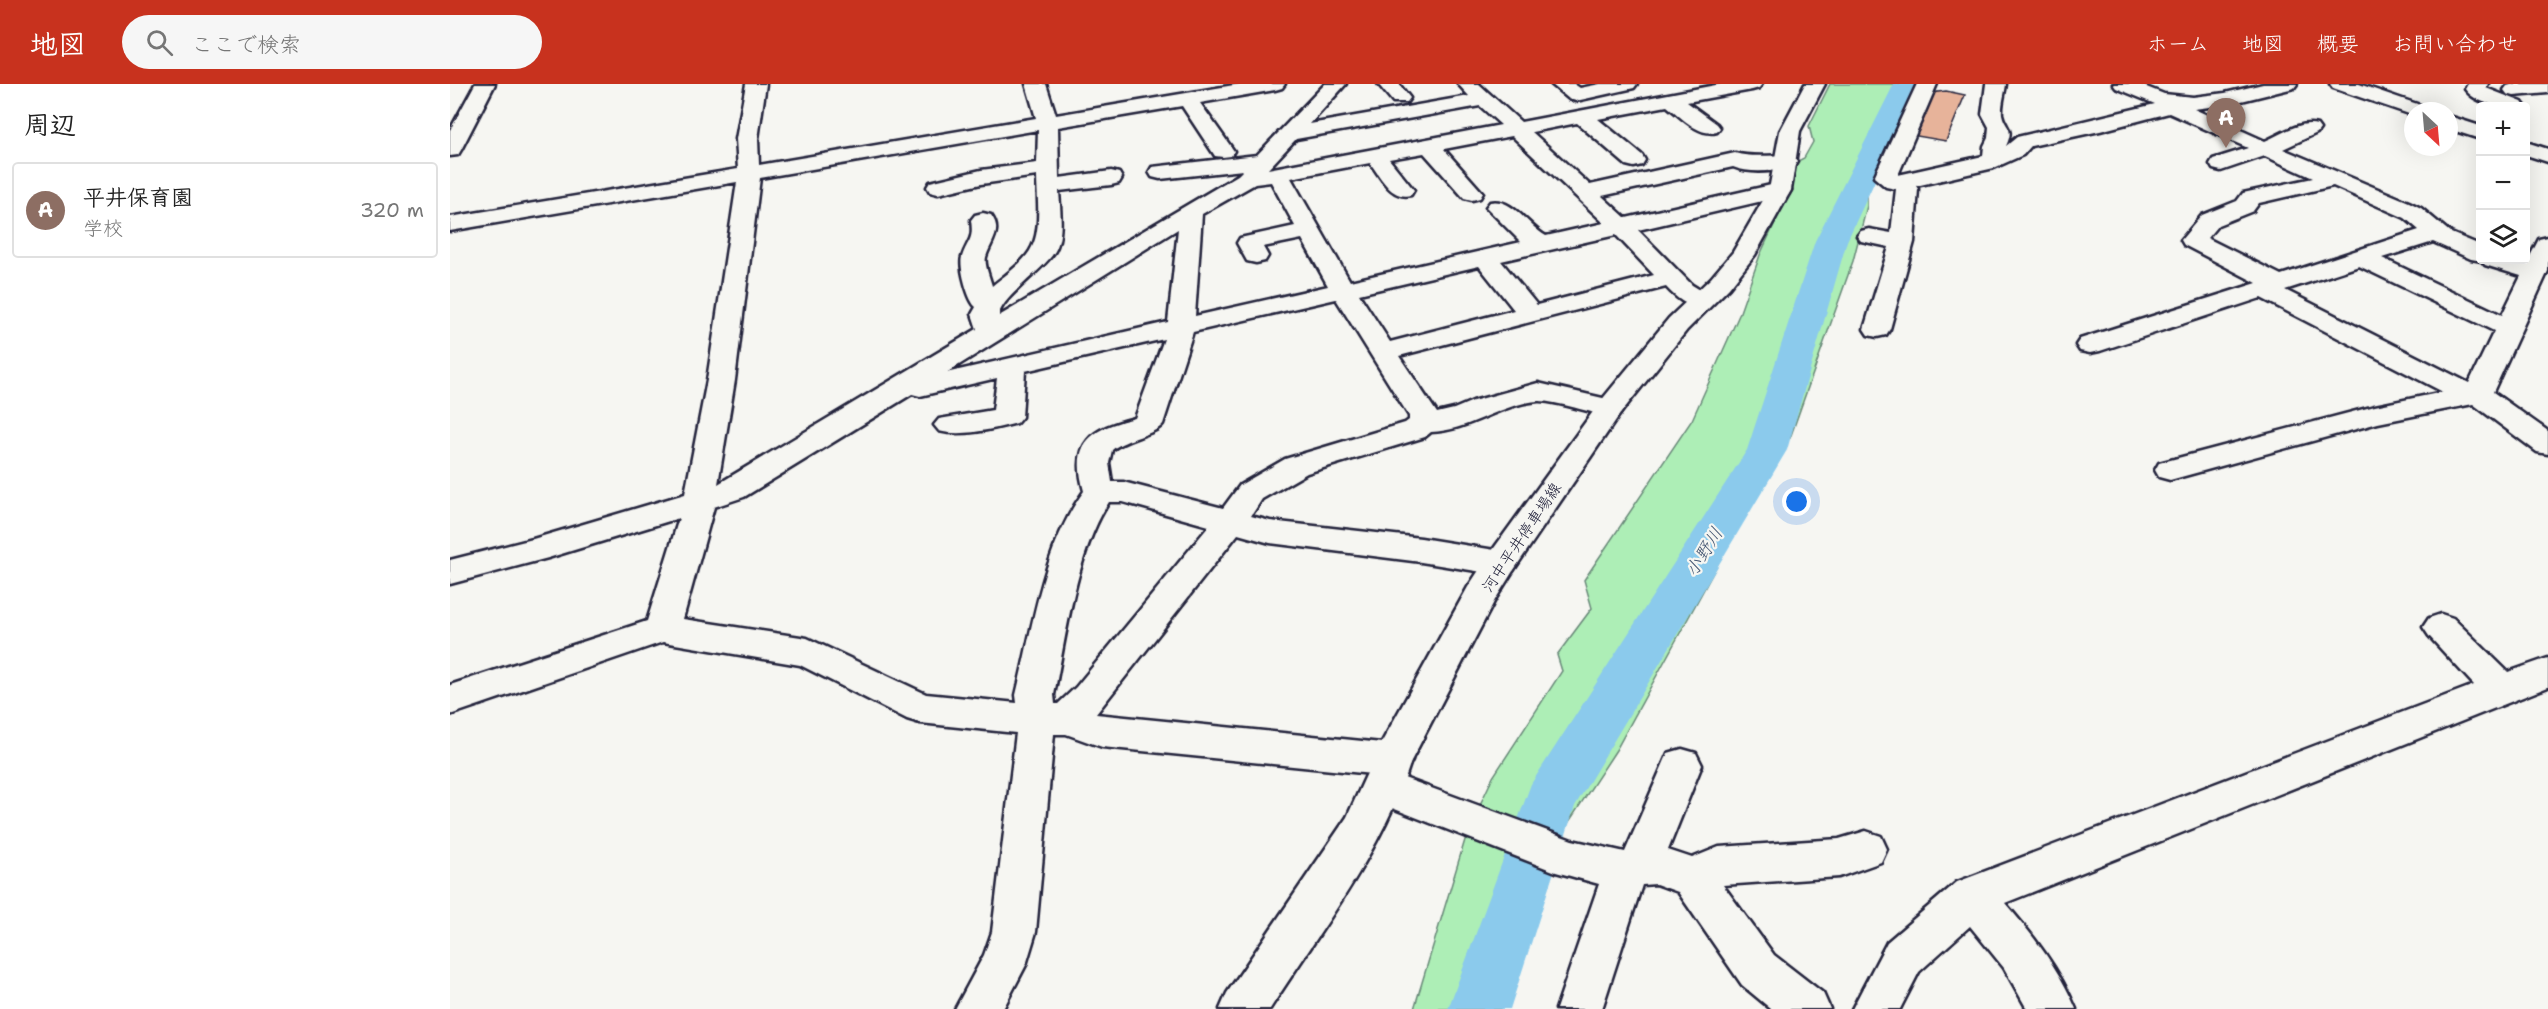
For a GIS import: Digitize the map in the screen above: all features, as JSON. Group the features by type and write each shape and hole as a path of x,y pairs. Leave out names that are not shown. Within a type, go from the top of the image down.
{"street":[{"path":"450,150 485,84"},
{"path":"662,629 700,500 721,380 749,173 747,139 756,84"},
{"path":"992,333 985,314 993,298 1023,273 1044,249 1048,231 1047,123 1036,84"},
{"path":"450,224 880,153 1275,84"},
{"path":"450,572 536,550 733,490 1191,211 1271,168 1289,134 1336,84"},
{"path":"1468,84 1623,228 1683,290 1701,301"},
{"path":"1562,84 1576,95 1627,84"},
{"path":"1160,172 1271,168 1369,158 1671,99 1701,88 1752,84"},
{"name":"河中平井停車場線","path":"1243,1009 1362,830 1387,773 1480,596 1501,563 1610,408 1678,324 1720,283 1743,255 1783,176 1790,131 1815,84"},
{"path":"1926,84 1885,177 1894,182 1903,182 1994,159 2015,150 2024,141 2100,125 2172,104 2206,101 2287,84"},
{"path":"1994,159 1995,146 1999,138 1999,127 1992,114 1996,84"},
{"path":"2123,84 2413,213 2435,233 2476,252"},
{"path":"2340,84 2404,106"},
{"path":"2478,84 2475,89 2479,92 2511,102"},
{"path":"2525,102 2547,87"},
{"path":"1289,134 1484,99"},
{"path":"1671,99 1710,129"},
{"path":"1188,100 1223,151"},
{"path":"1582,117 1634,160"},
{"path":"1422,122 1472,193"},
{"path":"2458,125 2476,131"},
{"path":"2221,164 2310,129"},
{"path":"1387,135 1402,152"},
{"path":"1331,139 1345,140 1369,158 1403,190"},
{"path":"1901,142 1949,171"},
{"path":"2530,149 2548,156"},
{"path":"2304,166 2329,157"},
{"path":"1585,193 1735,160 1783,176"},
{"path":"1271,168 1344,290 1424,416 1424,423"},
{"path":"892,394 1623,228 1783,176"},
{"path":"938,187 981,177 1111,178"},
{"path":"2337,179 2251,198 2245,206 2210,219 2193,240 2474,395 2548,445"},
{"path":"1888,318 1902,242 1907,189 1903,182"},
{"path":"1498,207 1526,235 1544,245"},
{"path":"1100,492 1094,476 1093,458 1104,440 1121,430 1148,424 1181,328 1191,211"},
{"path":"983,220 985,235 973,259 982,300 990,304"},
{"path":"1256,256 1249,243 1309,230"},
{"path":"2090,345 2435,233"},
{"path":"1869,236 1902,242"},
{"path":"2474,395 2508,328 2536,287 2547,247"},
{"path":"2360,257 2508,328"},
{"path":"1485,258 1531,314"},
{"path":"2500,264 2536,287"},
{"path":"1383,352 1672,278"},
{"path":"2275,285 2330,306"},
{"path":"950,425 1007,417 1012,366"},
{"path":"1052,718 1089,697 1231,521 1251,492 1296,466 1415,430 1424,423 1464,416 1483,406 1538,392 1610,408"},
{"path":"2170,470 2375,415 2474,395"},
{"path":"978,1009 1003,966 1014,932 1052,718 1035,695 1070,553 1089,504 1100,492 1123,492 1270,532 1420,550 1501,563"},
{"path":"2441,627 2502,690"},
{"path":"450,700 662,629 807,652 920,708 1007,718 1052,718 1102,731 1387,773 1424,801 1571,859 1633,868 1656,864 1693,878 1758,970 1807,1009"},
{"path":"1875,1009 1904,957 1972,896 2548,672"},
{"path":"1579,1009 1633,868 1682,765"},
{"path":"1693,878 1719,866 1839,858 1866,849"},
{"path":"1972,896 2020,953 2053,1009"}],"green space":[{"path":"1830,84 1913,84 1899,118 1867,180 1867,206 1853,261 1790,438 1774,455 1744,516 1616,750 1542,863 1500,1009 1414,1009 1468,830 1493,777 1562,671 1557,655 1592,608 1584,580 1692,420 1739,315 1760,255 1794,182 1796,162 1804,158 1813,142 1809,126"}],"building":[{"path":"1946,91 1965,95 1946,141 1911,135 1930,93"}],"waterway":[{"name":"小野川","path":"1479,1009 1550,800 1767,450 1831,241 1907,84"}],"place":[{"name":"平井保育園","path":"2226,148"}]}
